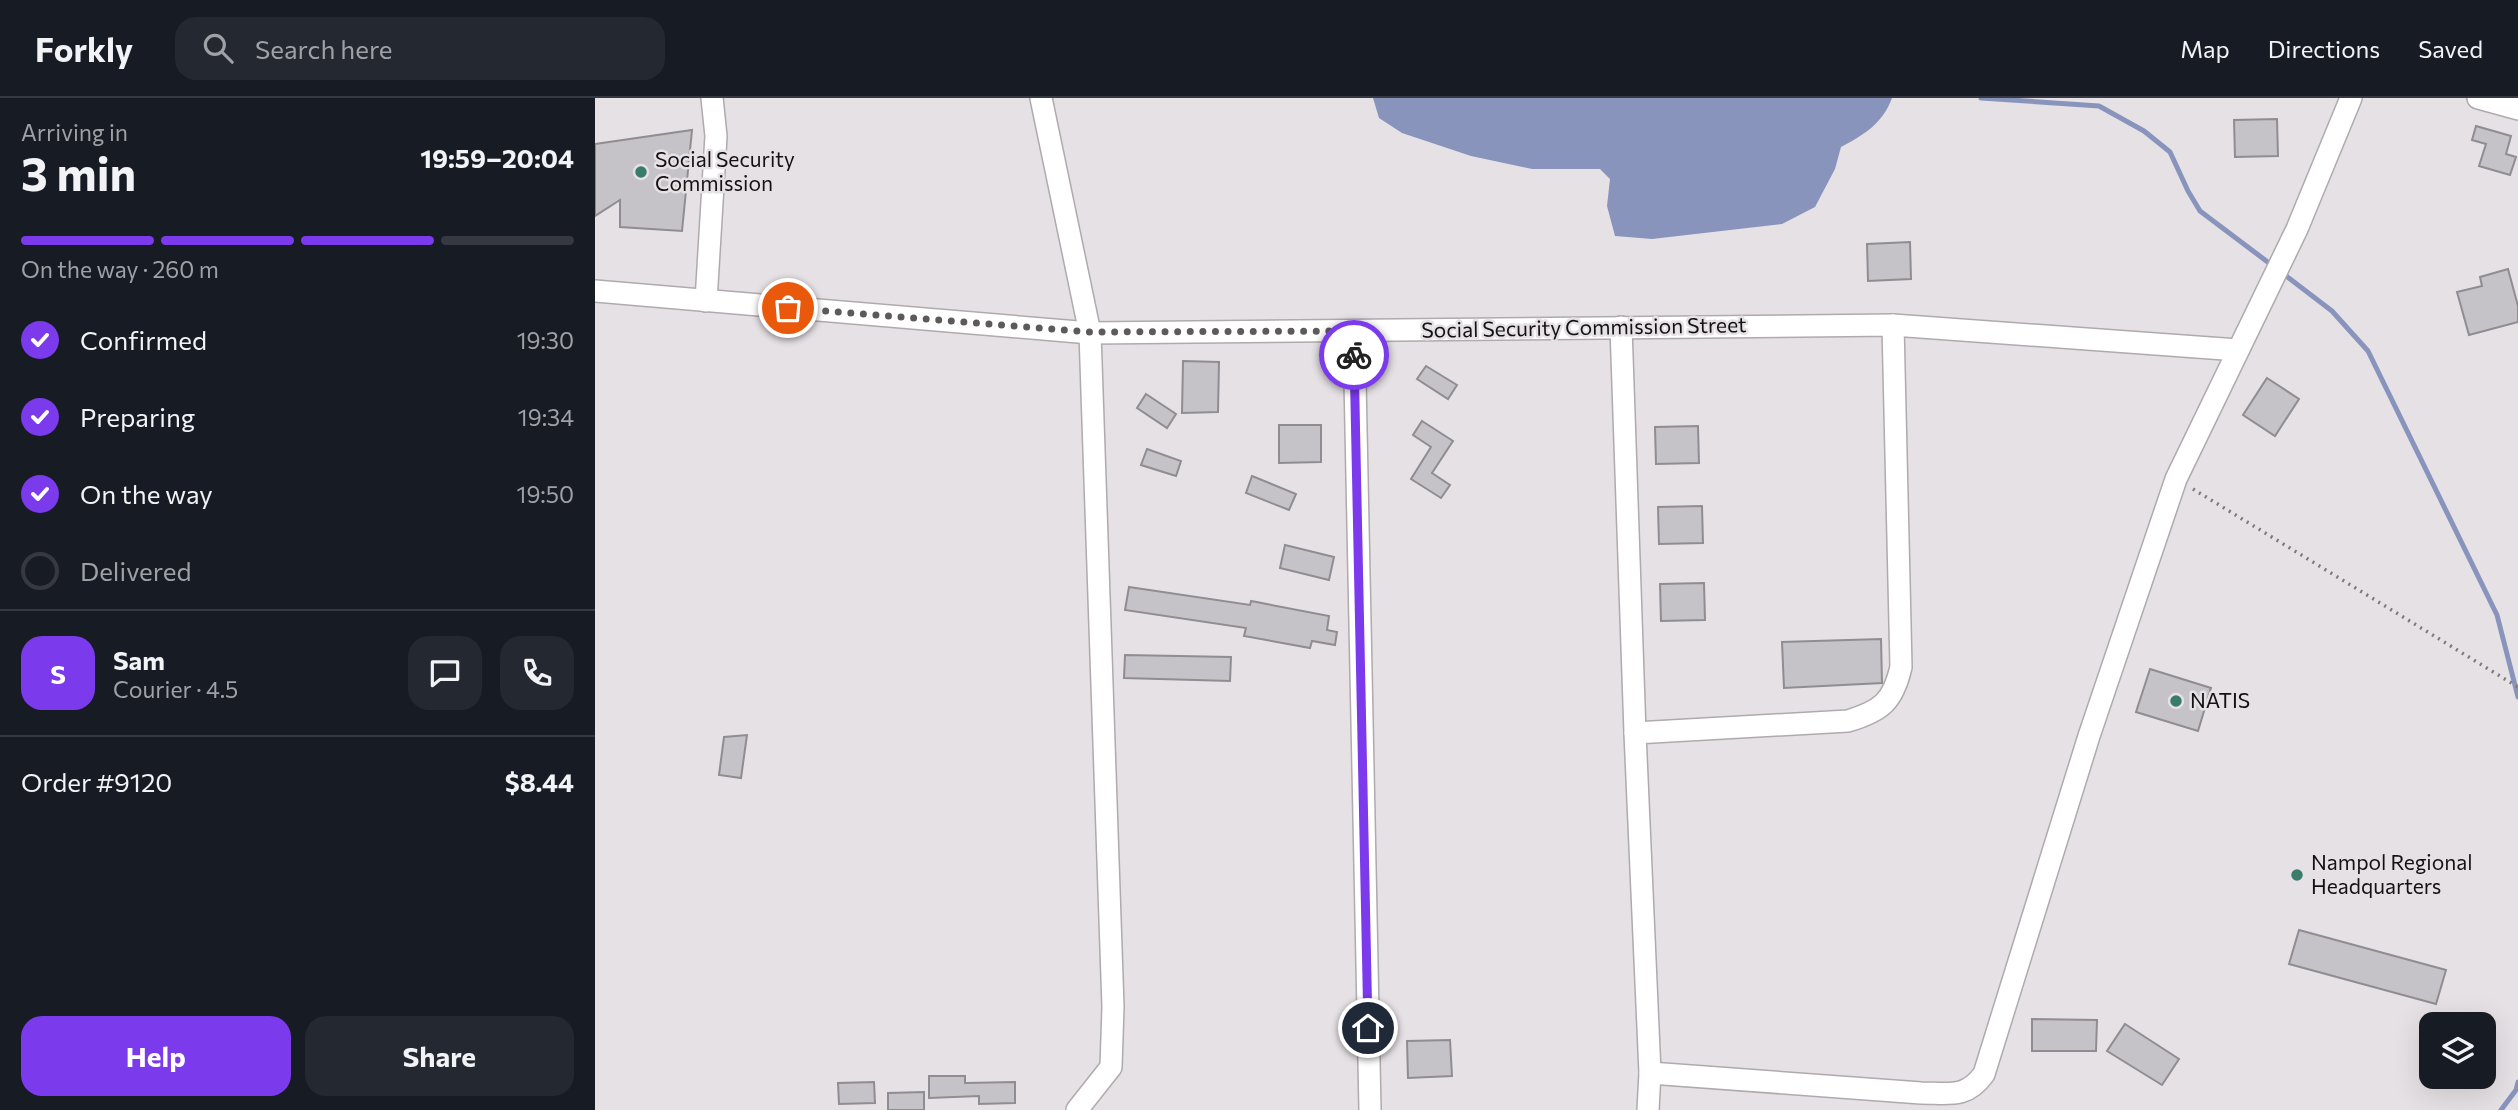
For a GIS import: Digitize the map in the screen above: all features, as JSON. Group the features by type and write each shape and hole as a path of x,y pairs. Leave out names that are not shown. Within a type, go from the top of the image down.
{"street":[{"path":"706,302 716,136 712,98"},
{"path":"1041,98 1090,332 1113,1007 1111,1067 1077,1110"},
{"path":"1650,1073 1921,1093 1966,1093 1984,1074 2089,736 2176,479 2297,229 2351,98"},
{"path":"2478,98 2518,109"},
{"name":"Social Security Commission Street","path":"595,291 1090,332 1893,325 2238,350"},
{"path":"1635,733 1848,721 1874,713 1888,701 1897,686 1901,667 1893,325"},
{"path":"1621,327 1650,1073 1648,1110"},
{"path":"1354,331 1370,1110"}],"path":[{"path":"2176,479 2518,687"}],"water":[{"path":"1373,98 1892,98 1883,115 1872,127 1841,147 1835,169 1815,207 1782,224 1652,239 1615,236 1607,206 1610,179 1600,169 1532,169 1471,156 1402,133 1379,118"}],"building":[{"path":"2277,119 2278,156 2235,157 2234,120"},
{"path":"2476,126 2511,136 2506,154 2516,157 2510,175 2479,166 2486,144 2472,140"},
{"name":"Social Security Commission","path":"692,130 682,231 620,227 620,200 595,216 595,144"},
{"path":"1910,242 1911,279 1868,281 1867,244"},
{"path":"2508,269 2518,306 2518,322 2469,335 2457,292 2482,286 2480,277"},
{"path":"1183,361 1219,362 1218,412 1182,413"},
{"path":"1426,366 1457,385 1448,399 1417,379"},
{"path":"2267,378 2299,399 2275,436 2243,415"},
{"path":"1146,394 1176,414 1167,428 1137,408"},
{"path":"1422,421 1453,441 1432,473 1450,485 1441,498 1411,479 1431,447 1413,435"},
{"path":"1279,425 1321,425 1321,462 1279,463"},
{"path":"1698,426 1699,463 1656,464 1655,427"},
{"path":"1147,449 1181,461 1176,476 1141,465"},
{"path":"1252,476 1296,494 1289,510 1246,493"},
{"path":"1702,506 1703,543 1659,544 1658,507"},
{"path":"1285,545 1334,557 1329,580 1280,568"},
{"path":"1704,583 1705,620 1661,621 1660,584"},
{"path":"1129,587 1250,605 1251,601 1329,616 1327,630 1337,632 1335,645 1312,641 1310,648 1244,636 1246,628 1125,610"},
{"path":"1881,639 1882,683 1784,688 1782,642"},
{"path":"1125,655 1231,657 1230,681 1124,678"},
{"path":"2150,669 2211,688 2198,731 2136,712"},
{"path":"747,735 741,778 719,775 724,737"},
{"path":"2299,930 2446,970 2436,1004 2289,964"},
{"path":"2032,1019 2097,1020 2096,1051 2032,1051"},
{"path":"2125,1024 2179,1059 2162,1085 2107,1051"},
{"path":"1450,1040 1452,1076 1408,1078 1407,1041"},
{"path":"929,1076 965,1076 965,1083 1015,1082 1015,1103 979,1104 979,1096 929,1098"},
{"path":"874,1082 875,1103 839,1104 838,1083"},
{"path":"924,1092 924,1110 888,1110 888,1093"}],"waterway":[{"path":"1981,98 2099,106 2144,131 2170,152 2200,211 2273,266"},
{"path":"2281,272 2332,311 2368,351 2497,615 2518,697"},
{"path":"2501,1110 2516,1090 2518,1082"}],"way so far":[{"path":"788,308 1090,332 1354,331 1354,355"}],"place":[{"name":"Social Security Commission","path":"641,172"},
{"name":"NATIS","path":"2176,701"},
{"name":"Nampol Regional Headquarters","path":"2297,875"}],"route":[{"path":"1354,355 1368,1028"}]}
